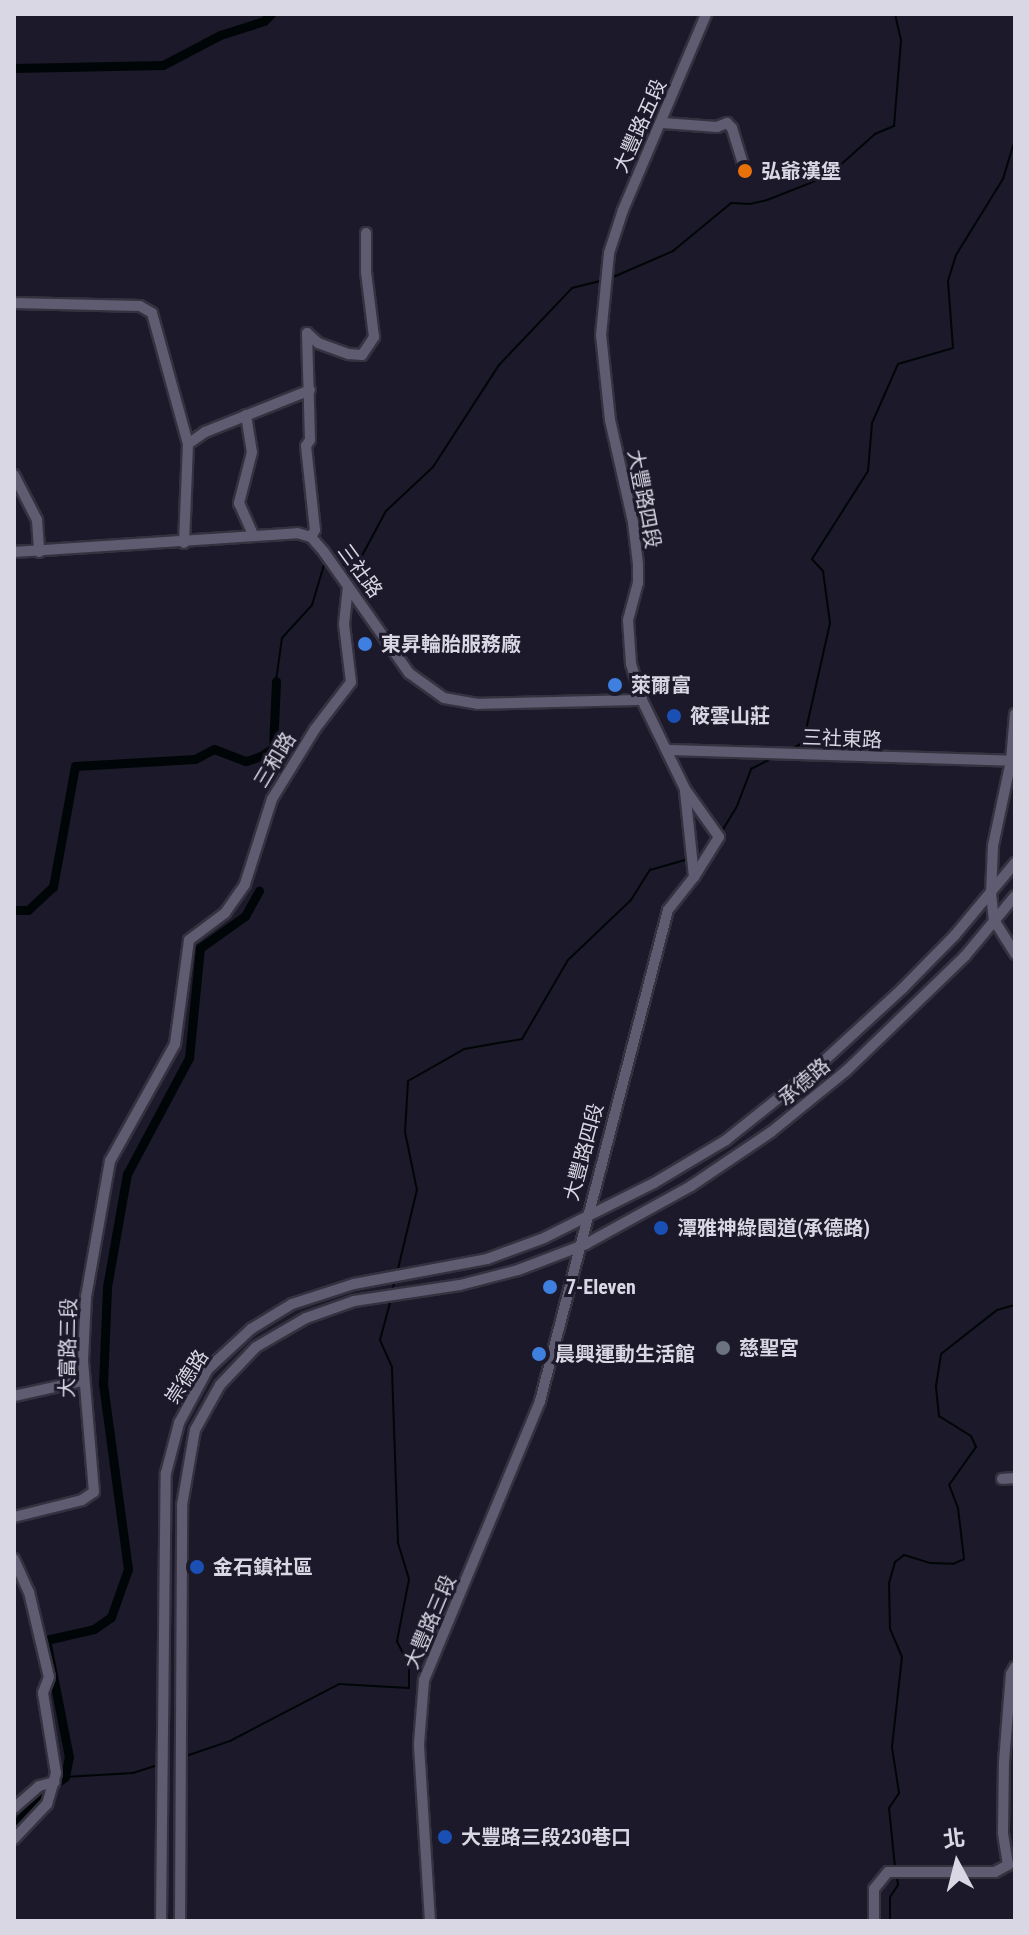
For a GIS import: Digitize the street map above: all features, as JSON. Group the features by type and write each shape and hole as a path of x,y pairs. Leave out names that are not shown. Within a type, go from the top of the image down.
{"street":[{"name":"大豐路五段","path":"609,253 623,210 663,123 706,14"},
{"path":"663,123 717,127 727,123 732,128 743,163"},
{"path":"311,537 315,530 306,446 310,440 307,333 318,343 349,354 362,355 374,337 366,272 366,233"},
{"name":"大豐路四段","path":"524,1444 540,1401 577,1249 668,910 694,877 719,837 685,789 642,700 627,640 628,620 638,583 636,540 603,378 601,335 609,253"},
{"path":"14,303 140,306 152,313 188,444 184,543"},
{"path":"188,444 205,432 310,390"},
{"path":"246,415 252,452 239,503 253,535"},
{"path":"14,475 37,520 39,552"},
{"name":"三社路","path":"14,552 184,543 297,533 311,537 334,565 409,673 444,698 477,704 642,700"},
{"name":"三和路","path":"189,940 225,913 245,884 272,799 315,729 351,682 344,624 348,586"},
{"path":"1015,714 1013,761 993,846 991,893 994,920 1015,954"},
{"name":"三社東路","path":"668,750 1013,761"},
{"name":"大豐路四段","path":"685,789 694,877"},
{"name":"承德路","path":"585,1219 654,1183 754,1120 902,989 1015,863"},
{"name":"承德路","path":"577,1249 691,1186 771,1132 847,1070 924,997 1015,896"},
{"name":"大富路三段","path":"14,1517 82,1500 94,1492 82,1381 86,1297 101,1204 110,1161 175,1044 189,940"},
{"name":"崇德路","path":"161,1921 166,1473 172,1445 191,1396 208,1369 230,1346 292,1304 354,1284 487,1259 585,1219"},
{"name":"崇德路","path":"180,1921 178,1810 182,1505 195,1430 220,1385 256,1347 306,1318 354,1301 460,1285 518,1270 577,1249"},
{"path":"14,1396 82,1381"},
{"name":"大豐路三段","path":"430,1921 419,1744 424,1680 524,1444"},
{"path":"1002,1479 1015,1478"},
{"path":"14,1559 29,1592 49,1677 43,1693 55,1782 47,1804 14,1839"},
{"path":"874,1921 874,1889 888,1872 995,1872 1008,1865 1003,1832 1004,1762 1011,1674 1015,1667"},
{"path":"14,1808 39,1786 55,1782"}],"waterway":[{"path":"14,68 163,65 220,35 264,21 271,14"},
{"path":"611,278 673,251 731,203 750,204 767,200 828,176 875,134 894,126 901,40 895,14"},
{"path":"789,750 803,743 830,623 823,571 812,559 868,471 872,423 898,364 953,348 948,281 956,255 1003,179 1015,139"},
{"path":"338,565 357,565 386,511 433,467 499,365 572,288 601,281"},
{"path":"276,681 282,638 312,605 324,565 328,565"},
{"path":"14,910 28,910 53,887 75,766 195,759 214,749 246,761 261,756 273,748 276,681"},
{"path":"722,831 737,806 751,769 773,758"},
{"path":"397,1273 417,1190 405,1132 408,1081 464,1049 522,1039 568,960 631,900 650,870 689,859"},
{"path":"14,1826 41,1795 65,1777 69,1757 46,1640 94,1629 111,1617 128,1569 103,1384 107,1287 127,1174 189,1058 200,948 245,916 259,891"},
{"path":"392,1293 395,1279"},
{"path":"183,1757 230,1741 339,1684 409,1688 409,1665 397,1641 409,1579 398,1542 392,1367 380,1340 391,1299"},
{"path":"895,1867 889,1808 899,1793 892,1747 902,1657 890,1629 889,1583 895,1562 904,1555 930,1563 953,1564 964,1559 958,1508 949,1485 976,1447 971,1436 939,1416 936,1386 941,1354 997,1310 1015,1305"},
{"path":"65,1777 133,1773 158,1765"},
{"path":"890,1921 890,1897 898,1885 897,1877"}],"place":[{"name":"弘爺漢堡","path":"745,171"},
{"name":"東昇輪胎服務廠","path":"365,644"},
{"name":"萊爾富","path":"615,685"},
{"name":"筱雲山莊","path":"674,716"},
{"name":"潭雅神綠園道(承德路)","path":"661,1228"},
{"name":"7-Eleven","path":"550,1287"},
{"name":"慈聖宮","path":"723,1348"},
{"name":"晨興運動生活館","path":"539,1354"},
{"name":"金石鎮社區","path":"197,1567"},
{"name":"大豐路三段230巷口","path":"445,1837"}]}
